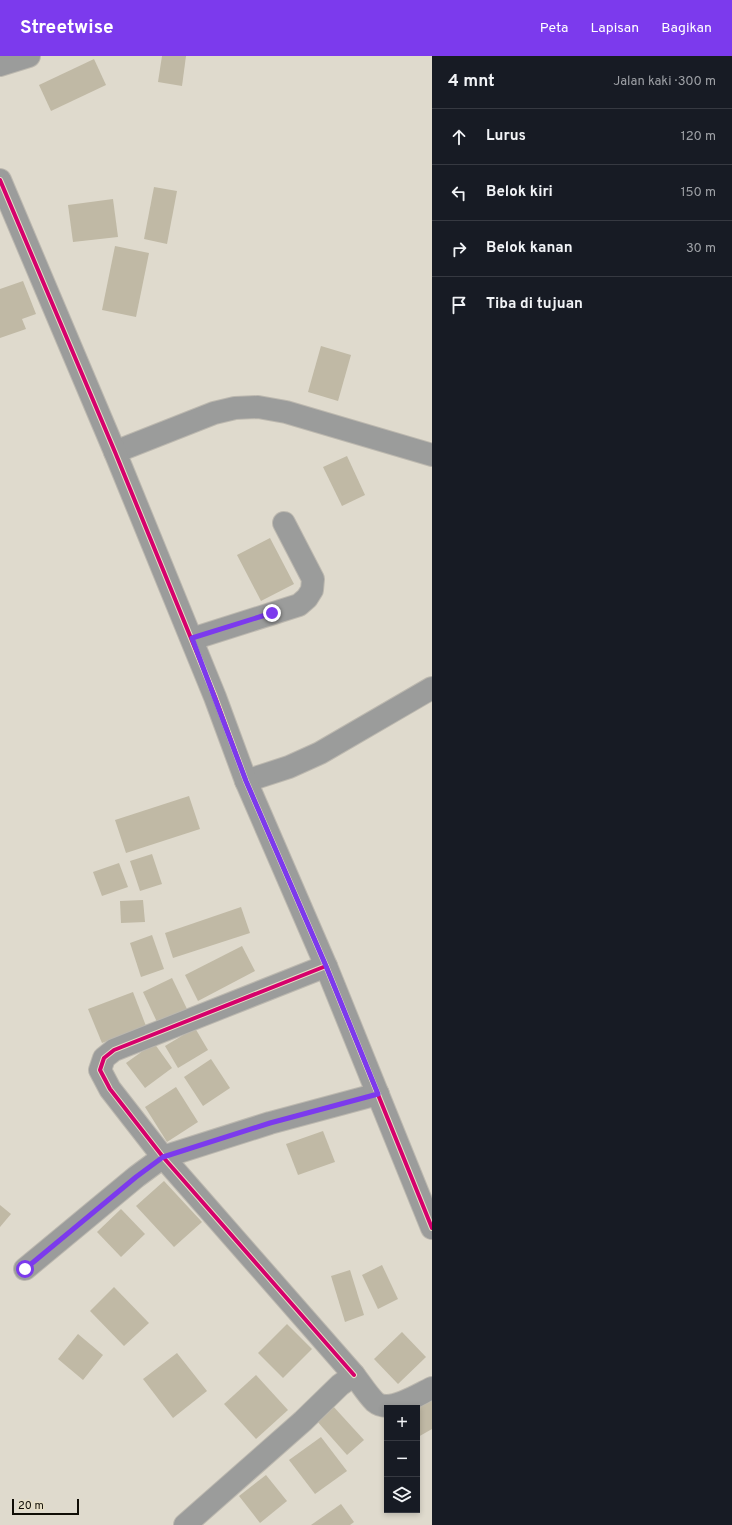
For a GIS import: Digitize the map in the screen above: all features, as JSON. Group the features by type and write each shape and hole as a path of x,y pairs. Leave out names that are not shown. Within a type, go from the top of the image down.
{"street":[{"path":"0,66 29,56"},
{"path":"0,180 192,638 246,781 326,966 432,1228"},
{"path":"115,452 214,413 235,408 258,407 286,412 432,455"},
{"path":"192,638 299,605 308,598 312,590 313,579 284,523"},
{"path":"246,781 289,767 320,752 432,688"},
{"path":"326,966 114,1050 104,1058 100,1070 110,1089 163,1157 354,1375 375,1402 382,1406 392,1407 432,1388"},
{"path":"25,1269 136,1177 163,1157 270,1123 378,1094"},
{"path":"185,1525 303,1421 340,1385 354,1375"}],"building":[{"path":"162,56 186,56 182,86 158,82"},
{"path":"94,59 106,85 51,111 39,85"},
{"path":"154,187 177,191 167,244 144,239"},
{"path":"113,199 118,237 73,242 68,205"},
{"path":"115,246 149,253 136,317 102,310"},
{"path":"23,281 36,314 22,319 26,329 0,338 0,289"},
{"path":"321,346 351,355 338,401 308,392"},
{"path":"347,456 365,495 342,506 323,467"},
{"path":"270,538 294,584 261,601 237,555"},
{"path":"189,796 200,829 126,853 115,820"},
{"path":"152,854 162,884 140,891 130,861"},
{"path":"119,863 128,887 102,896 93,872"},
{"path":"143,900 145,922 121,923 120,901"},
{"path":"241,907 250,933 173,958 165,933"},
{"path":"152,935 164,969 141,977 130,943"},
{"path":"242,946 255,971 198,1001 185,975"},
{"path":"172,978 187,1009 157,1022 143,992"},
{"path":"133,992 146,1026 102,1043 88,1009"},
{"path":"195,1028 208,1050 178,1068 165,1046"},
{"path":"154,1043 172,1068 145,1088 126,1063"},
{"path":"211,1059 230,1088 203,1106 184,1077"},
{"path":"176,1087 198,1122 167,1142 145,1107"},
{"path":"323,1131 335,1162 298,1175 286,1144"},
{"path":"164,1181 202,1222 174,1247 136,1206"},
{"path":"0,1205 11,1214 0,1227"},
{"path":"121,1209 145,1234 121,1257 97,1232"},
{"path":"382,1265 398,1299 378,1309 362,1275"},
{"path":"350,1270 364,1315 345,1322 331,1276"},
{"path":"114,1287 149,1323 124,1346 90,1311"},
{"path":"287,1324 312,1349 283,1378 258,1353"},
{"path":"402,1332 426,1357 398,1384 374,1359"},
{"path":"78,1334 103,1355 83,1380 58,1359"},
{"path":"177,1353 207,1391 173,1418 143,1379"},
{"path":"256,1375 288,1410 256,1439 224,1404"},
{"path":"432,1398 432,1429 420,1436 420,1405"},
{"path":"332,1405 364,1440 347,1455 316,1420"},
{"path":"321,1437 347,1471 315,1494 289,1460"},
{"path":"266,1475 287,1501 260,1523 239,1496"},
{"path":"341,1504 354,1522 350,1525 311,1525"}],"cycle path":[{"path":"0,180 115,452 215,697 246,781 326,966 432,1228"},
{"path":"326,966 114,1050 104,1058 100,1070 110,1089 163,1157 354,1375"}],"route":[{"path":"25,1269 136,1177 163,1157 270,1123 378,1094 326,966 246,781 192,638 272,613"}]}
